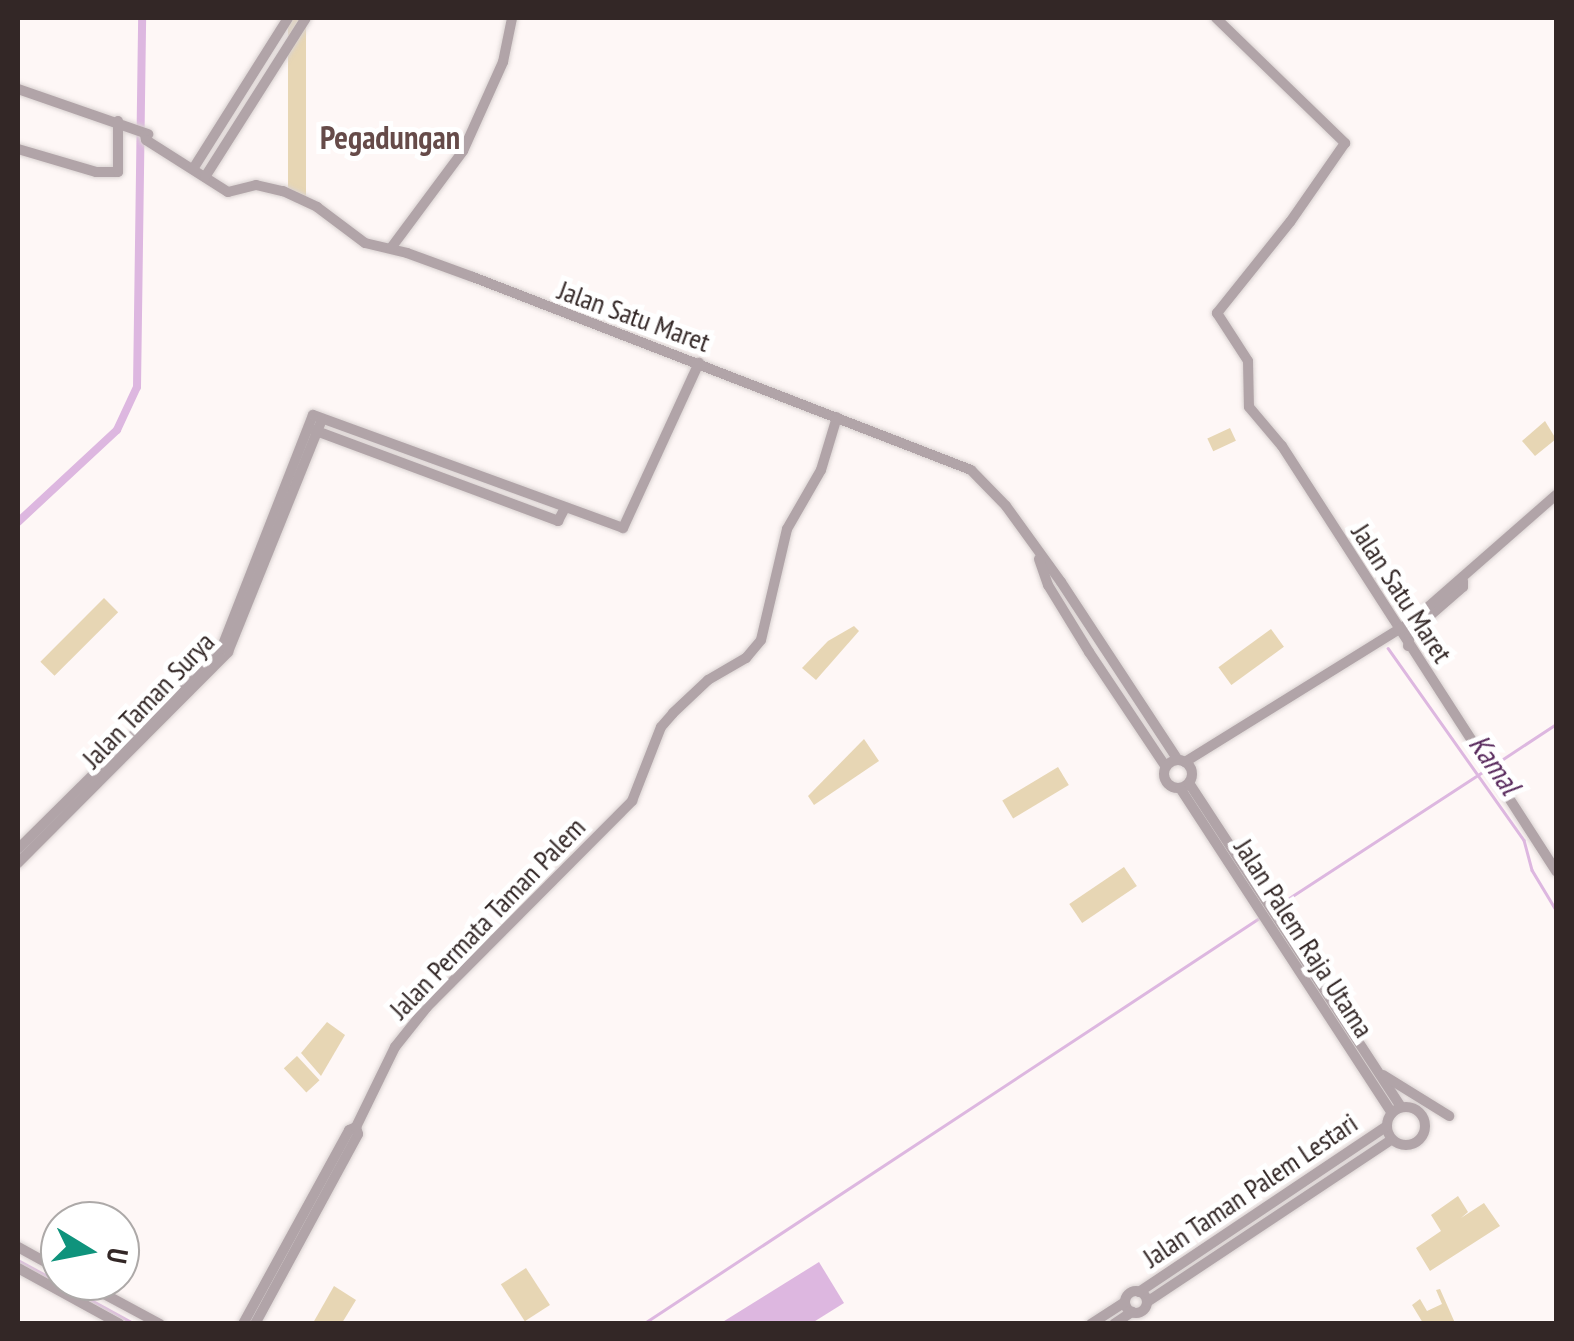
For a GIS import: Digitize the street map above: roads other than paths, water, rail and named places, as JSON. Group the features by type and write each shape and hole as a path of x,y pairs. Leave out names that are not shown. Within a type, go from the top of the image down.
{"street":[{"path":"191,168 288,18"},
{"path":"205,178 306,18"},
{"path":"391,248 463,151 503,62 512,18"},
{"name":"Jalan Satu Maret","path":"1216,18 1345,142 1217,314 1248,362 1249,407 1282,446 1408,646 1496,772 1556,871"},
{"name":"Jalan Satu Maret","path":"18,89 132,126 146,140 228,192 256,184 282,191 315,206 365,244 391,248 971,470 1006,506 1185,764"},
{"path":"239,92 240,98 252,100"},
{"path":"18,150 96,172 118,172 118,121"},
{"name":"Jalan Taman Surya","path":"18,849 222,647 312,429 322,418 622,528 699,363"},
{"name":"Jalan Permata Taman Palem","path":"356,1127 395,1047 428,1007 632,801 661,727 673,713 708,680 746,658 761,640 786,529 821,470 837,417"},
{"name":"Jalan Taman Surya","path":"312,429 558,521 565,508"},
{"name":"Jalan Taman Surya","path":"18,864 228,652 312,429"},
{"path":"1399,628 1556,495"},
{"path":"1166,767 1185,764 1399,628 1556,504"},
{"name":"Jalan Satu Maret","path":"1039,557 1060,604 1166,767 1166,782 1184,786"},
{"path":"1408,646 1410,633 1463,587 1463,581"},
{"path":"1184,786 1185,764"},
{"name":"Jalan Palem Raja Utama","path":"1184,786 1268,900 1378,1072 1396,1110"},
{"name":"Jalan Palem Raja Utama","path":"1184,786 1264,919 1396,1110"},
{"path":"1378,1072 1449,1116"},
{"path":"1396,1110 1420,1112 1425,1130 1410,1145 1392,1139 1387,1126 1396,1110"},
{"name":"Jalan Taman Palem Lestari","path":"1143,1297 1387,1126"},
{"path":"243,1324 348,1130 356,1127 358,1134 255,1324"},
{"name":"Jalan Taman Palem Lestari","path":"1143,1297 1392,1139"},
{"path":"18,1247 40,1259"},
{"path":"18,1268 120,1324"},
{"path":"1114,1324 1129,1307 1131,1293 1143,1297 1143,1310 1129,1307"},
{"path":"117,1301 160,1324"},
{"name":"Jalan Taman Palem Lestari","path":"1092,1324 1129,1307"}],"waterway":[{"path":"18,522 117,430 137,387 142,18"},
{"name":"Kamal","path":"1388,648 1524,840 1532,870 1556,910"},
{"path":"1491,767 1556,724"},
{"path":"1277,906 1484,771"},
{"path":"643,1324 1258,919"},
{"path":"18,1260 135,1324"}],"district":[{"name":"Pegadungan","path":"390,137"}]}
